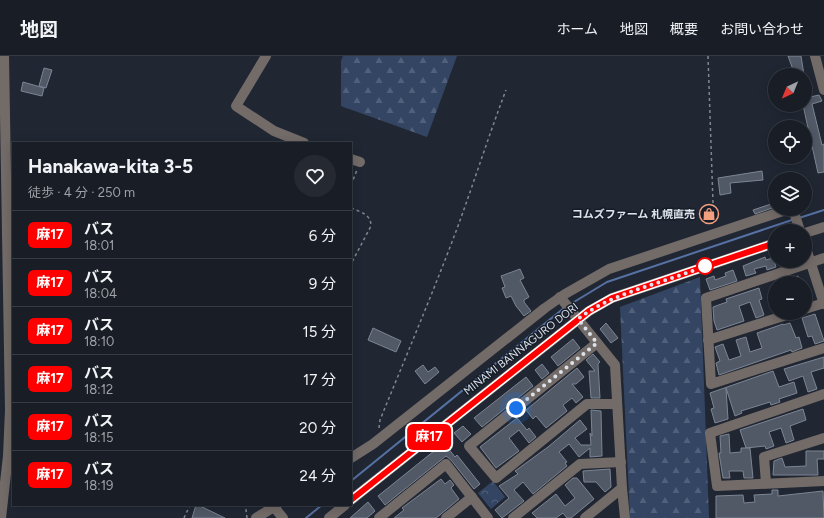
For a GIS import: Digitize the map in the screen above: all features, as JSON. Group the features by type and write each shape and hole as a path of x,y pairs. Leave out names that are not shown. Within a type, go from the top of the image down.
{"street":[{"path":"1,518 8,456 10,410 4,56"},
{"path":"266,56 236,106 274,131 302,142"},
{"path":"815,56 824,90"},
{"path":"352,457 565,304 609,269 774,216"},
{"path":"812,229 824,227"},
{"name":"MINAMI BANNAGURO DORI","path":"352,499 589,311 612,298 768,245"},
{"path":"812,261 824,258"},
{"path":"793,268 706,298 711,384 824,348"},
{"path":"812,268 824,303 812,307"},
{"path":"565,304 615,365 625,518"},
{"path":"708,340 771,320"},
{"path":"597,343 469,446 496,478 587,404 617,404"},
{"path":"824,394 710,433 717,486 824,481"},
{"path":"766,483 764,457 824,438"},
{"path":"513,518 580,464 621,462"},
{"path":"379,518 446,464 488,518"},
{"path":"584,518 622,488"},
{"path":"446,518 472,498"},
{"path":"256,518 276,506 283,518"},
{"path":"329,518 344,506"}],"path":[{"path":"708,56 713,203 716,211"},
{"path":"378,440 380,420 452,243 481,163 488,137 506,90"},
{"path":"352,180 355,160"},
{"path":"352,208 368,216 371,220 371,226 352,262"},
{"path":"184,518 190,506"},
{"path":"247,518 246,510 248,506"}],"green space":[{"path":"343,56 457,56 427,137 341,106 341,61"},
{"path":"700,277 709,518 630,518 620,307"},
{"path":"493,481 505,497 491,509 478,493"}],"building":[{"path":"788,56 801,56 803,68 792,68"},
{"path":"44,68 52,70 46,88 39,86"},
{"path":"23,82 44,88 42,96 21,91"},
{"path":"819,95 822,101 812,104 812,97"},
{"path":"812,104 822,145 824,144 824,172 818,173 812,146 812,120 806,120 805,112 812,112"},
{"path":"762,171 763,180 730,183 731,193 720,195 718,178"},
{"path":"768,205 768,209 755,214 753,210"},
{"path":"765,257 766,260 768,259 768,268 773,268 767,270 766,266 754,269 756,273 746,276 743,266"},
{"path":"520,269 524,278 520,280 529,297 524,300 524,302 531,311 524,316 516,306 511,296 506,298 502,288 505,287 501,276"},
{"path":"733,270 737,281 710,290 706,279 714,276 715,280 726,276 725,273"},
{"path":"759,288 762,299 759,300 764,315 756,318 750,302 739,306 744,321 717,330 714,321 713,307 727,302 726,299"},
{"path":"815,314 824,341 815,344 812,336 808,337 803,320 812,320 812,315"},
{"path":"606,323 618,338 611,343 600,329"},
{"path":"790,323 796,338 799,337 802,348 792,352 791,350 719,375 716,363 720,361 715,347 723,344 729,360 741,356 736,340 746,337 750,352 762,348 757,333"},
{"path":"373,328 401,341 396,352 368,340"},
{"path":"573,339 580,348 558,366 551,357"},
{"path":"593,354 600,362 598,364 600,398 591,398 589,371 595,371 586,360"},
{"path":"824,357 824,368 811,372 817,389 808,392 803,376 789,381 784,369"},
{"path":"542,364 549,373 542,379 535,370"},
{"path":"423,365 428,372 435,367 439,372 425,384 415,371"},
{"path":"577,368 584,377 576,384 572,384 583,397 576,403 572,398 563,405 567,411 546,428 536,416 533,419 526,410"},
{"path":"773,371 779,387 794,382 797,393 779,399 780,402 771,405 770,402 741,411 742,413 735,416 726,388 728,419 715,423 711,409 714,408 710,393"},
{"path":"526,377 533,386 482,427 474,418"},
{"path":"803,409 806,420 790,426 794,440 786,443 781,428 769,432 774,446 766,449 765,446 746,448 740,430"},
{"path":"591,410 601,411 602,456 590,457 590,448 579,457 569,444 559,452 567,462 565,463 567,466 533,494 523,482 514,490 524,501 502,518 495,510 509,498 499,486 518,474 515,471 548,447 580,420 587,429 575,438 581,445 591,445"},
{"path":"517,418 527,430 529,428 536,437 529,443 519,430 509,438 519,451 496,468 480,447"},
{"path":"463,426 471,434 462,442 454,433"},
{"path":"729,434 730,453 741,452 741,448 750,448 753,478 744,478 743,471 729,471 730,478 723,478 719,453 721,453 720,436"},
{"path":"444,443 455,457 457,455 480,484 474,489 451,460 446,456 385,505 378,496"},
{"path":"806,451 824,451 824,459 817,459 818,475 773,475 774,461 782,458 785,467 806,466"},
{"path":"610,469 611,487 605,492 596,482 584,482 583,471"},
{"path":"573,478 577,478 594,499 571,518 567,518 563,513 556,518 537,518 532,513 556,494 565,506 575,498 565,485"},
{"path":"441,479 445,484 450,480 454,485 451,488 459,499 441,514 436,518 394,518 404,510 402,508"},
{"path":"772,490 778,490 778,496 823,491 824,518 716,518 716,496 743,495 744,503 755,502 754,495 772,494"},
{"path":"368,502 375,511 367,518 350,518"},
{"path":"196,506 200,506 225,518 192,518"}],"waterway":[{"path":"799,218 824,210"},
{"path":"569,305 607,282 792,220"},
{"path":"352,480 564,308"},
{"path":"306,518 321,506"}],"bus line":[{"name":"麻17","path":"352,499 589,311 612,298 768,245"}],"place":[{"name":"コムズファーム 札幌直売","path":"709,214"}],"route":[{"path":"516,408 597,343 578,319 612,298 705,266"}]}
